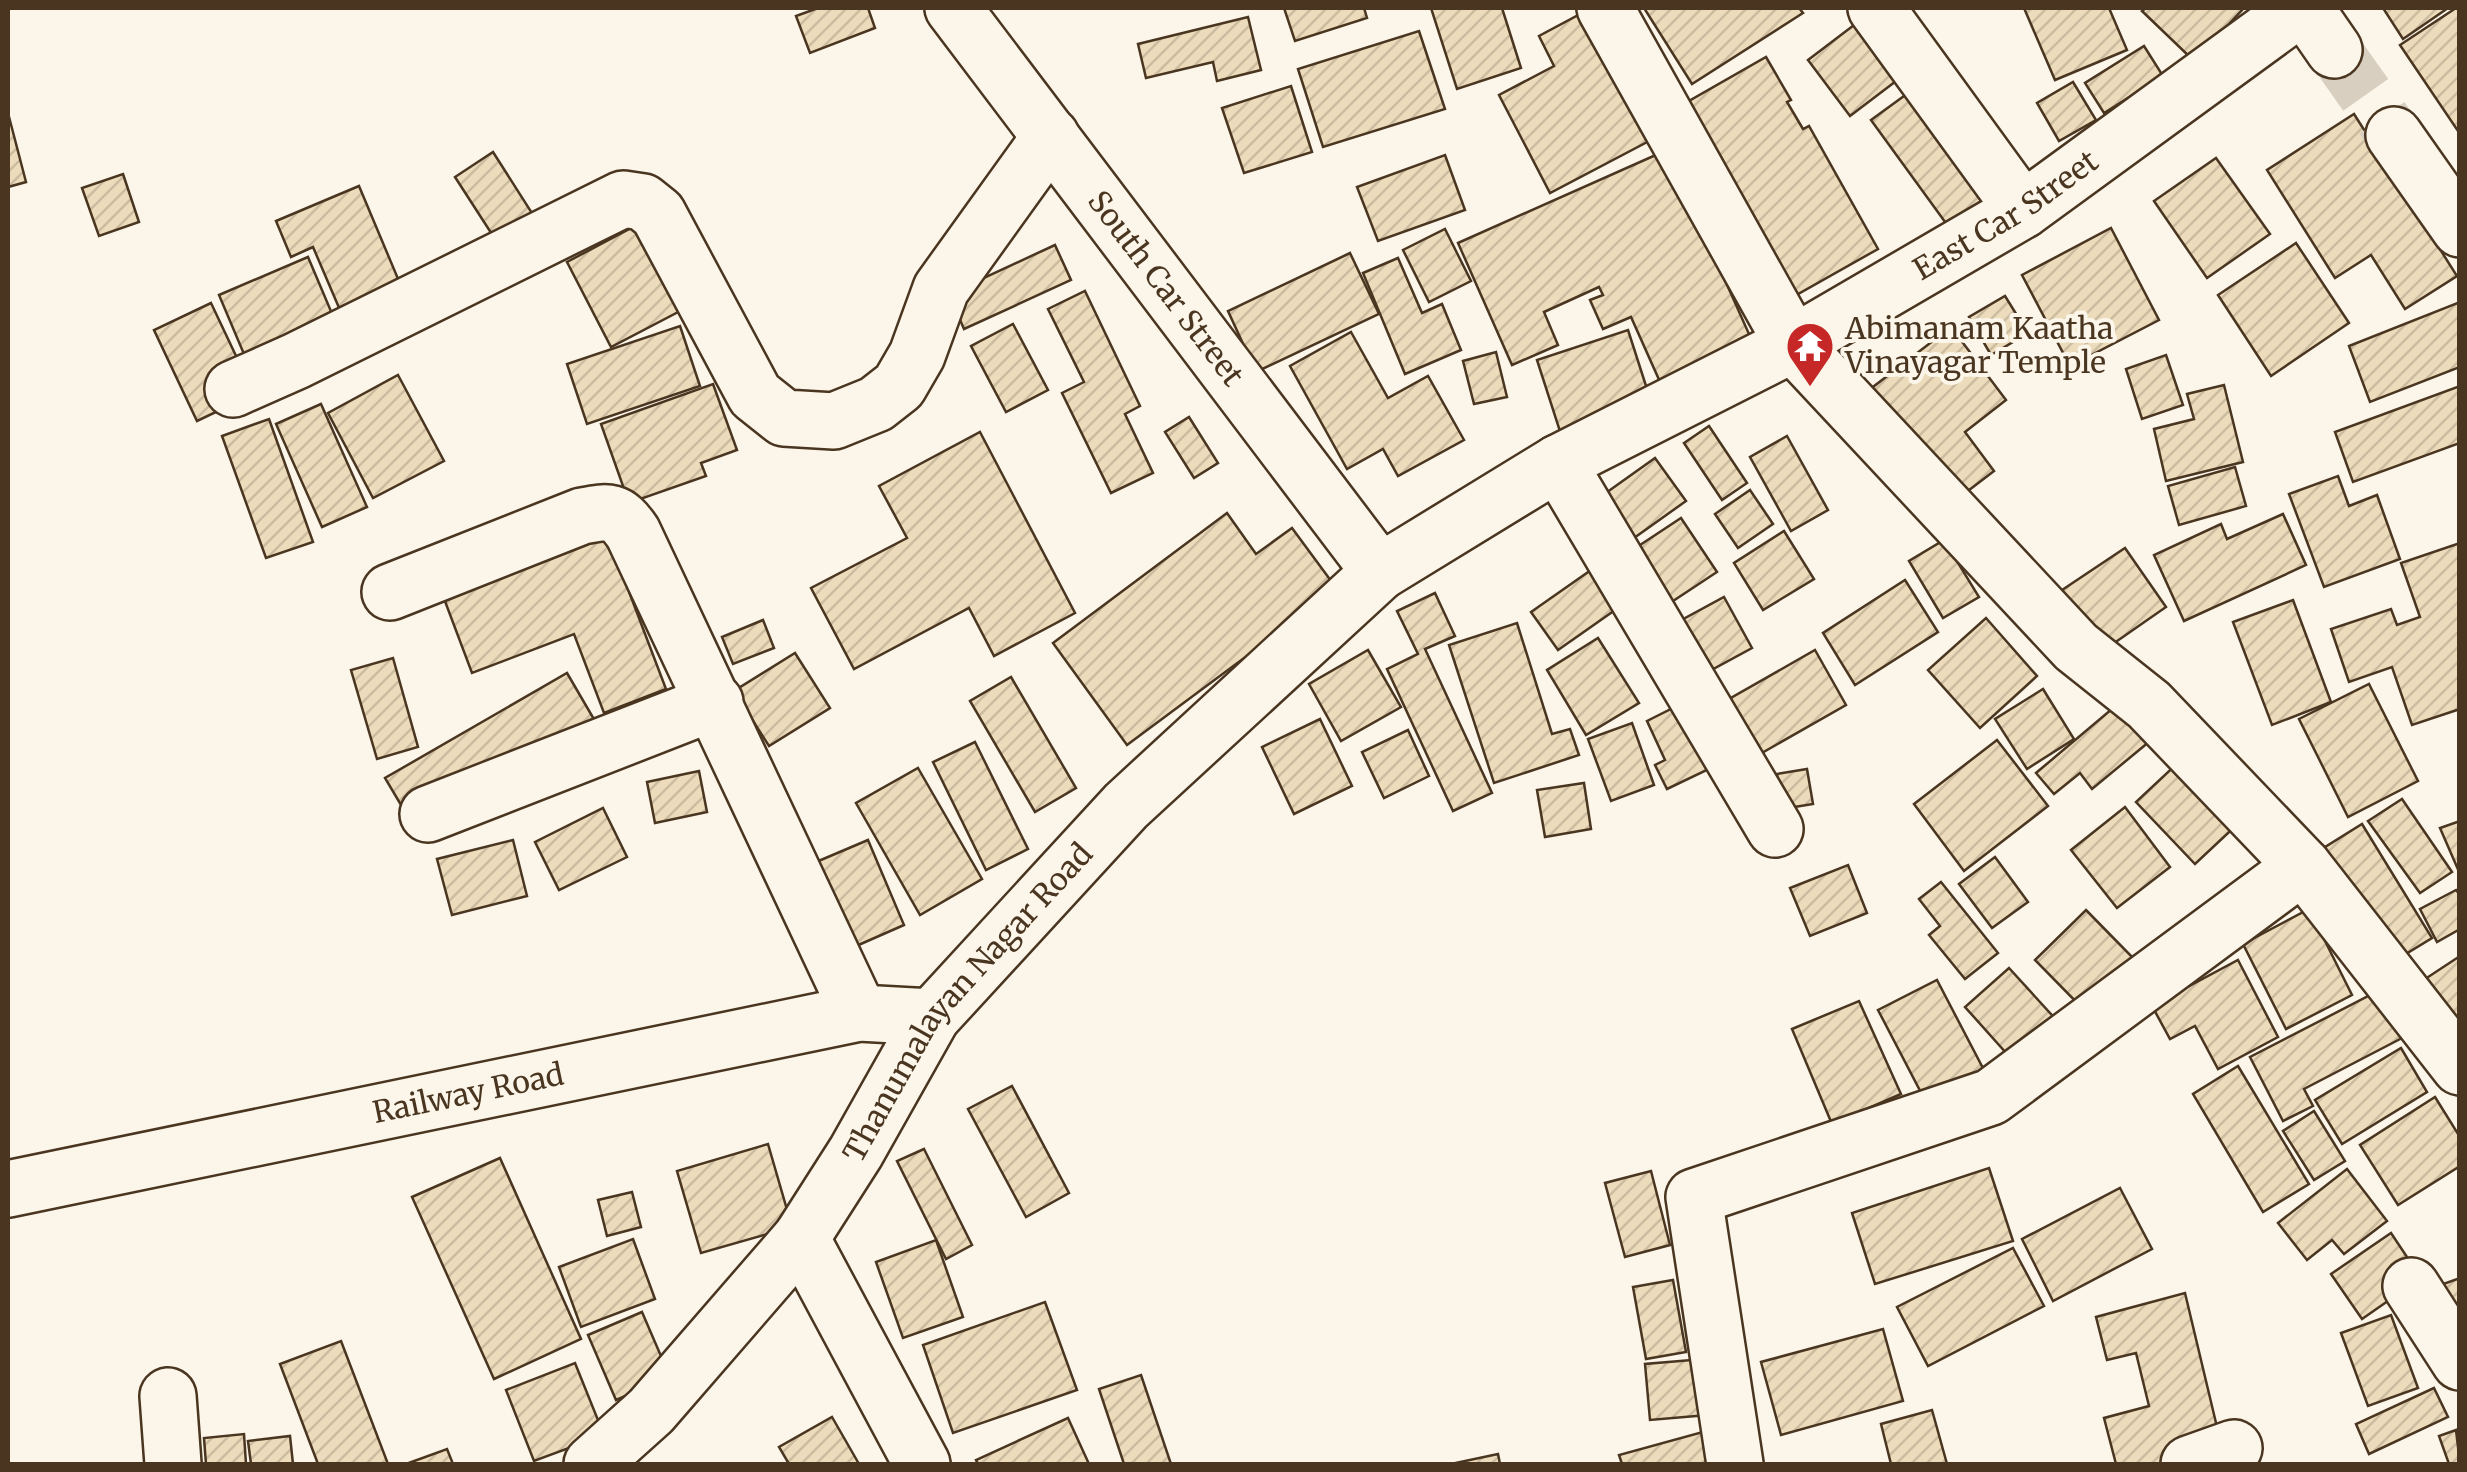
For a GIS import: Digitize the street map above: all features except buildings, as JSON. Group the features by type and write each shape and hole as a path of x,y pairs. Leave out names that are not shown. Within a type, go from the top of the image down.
{"street":[{"name":"South Car Street","path":"953,8 1380,572"},
{"path":"1605,8 1793,344 2076,647 2149,705 2303,866 2460,1067"},
{"path":"1876,8 2023,210"},
{"name":"East Car Street","path":"1380,572 1558,463 1793,344 2023,210 2313,22"},
{"path":"2394,135 2449,195"},
{"path":"233,389 296,362 623,199 644,202 658,214 755,395 784,418 834,421 876,404 899,386 917,355 941,289 1050,136"},
{"path":"1558,463 1775,829"},
{"path":"390,592 582,516 605,512 622,517 634,533 716,702 860,1013"},
{"name":"Thanumalayan Nagar Road","path":"592,1464 651,1411 801,1238 856,1152 932,1017 1126,806 1380,572"},
{"path":"428,814 716,702"},
{"path":"1735,1464 1694,1197 1991,1097 2303,866"},
{"name":"Railway Road","path":"8,1189 860,1013 932,1017"},
{"path":"801,1238 922,1464"},
{"path":"2410,1286 2460,1362"},
{"path":"168,1396 173,1464"}],"tunnel":[{"path":"2334,50 2394,135"}],"place":[{"name":"Abimanam Kaatha Vinayagar Temple","path":"1810,388"}]}
